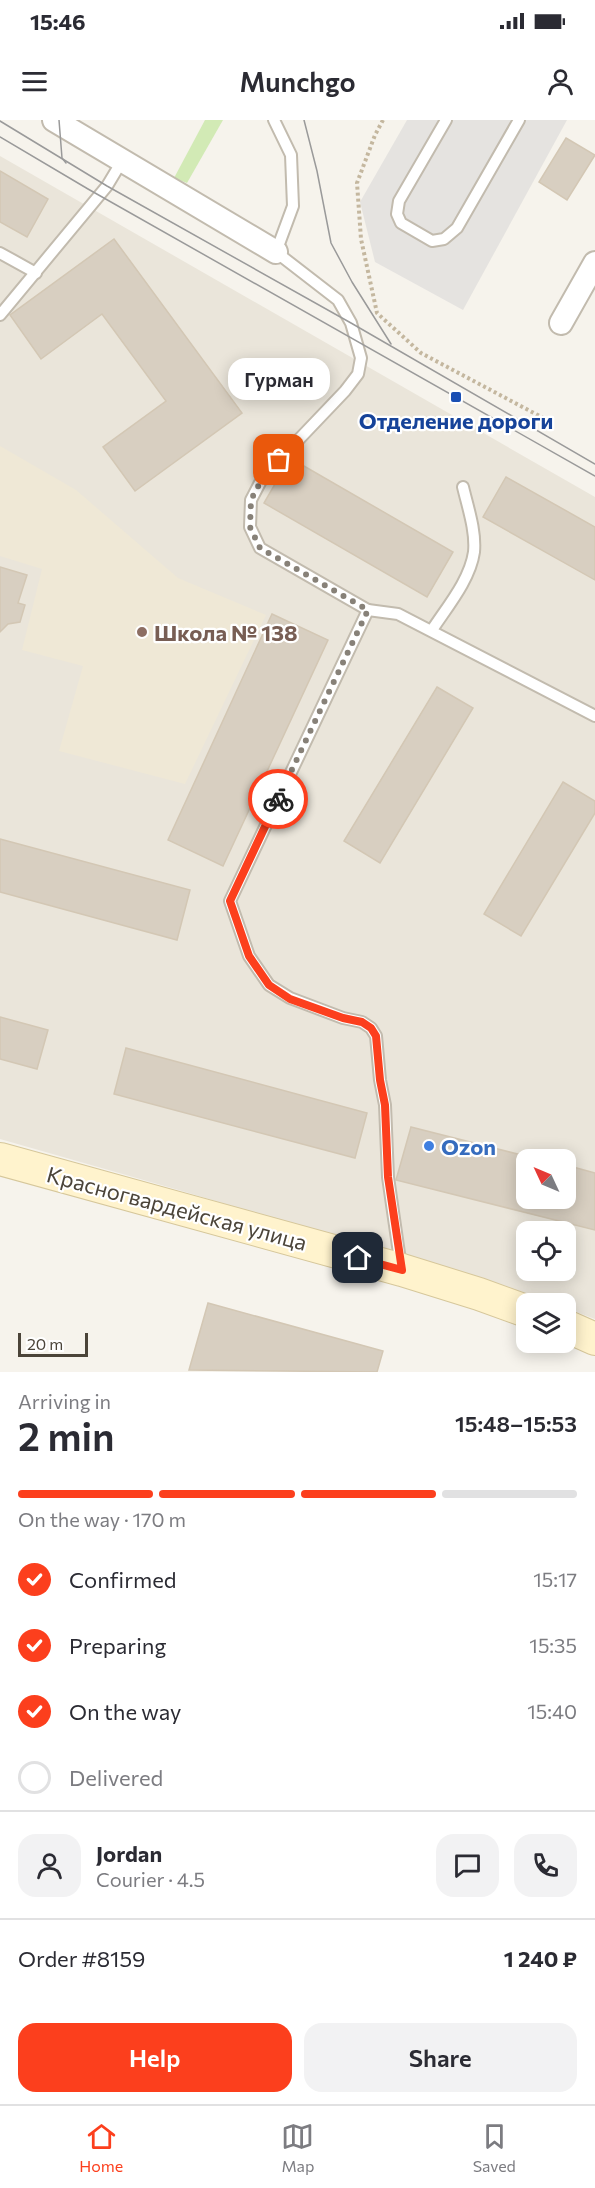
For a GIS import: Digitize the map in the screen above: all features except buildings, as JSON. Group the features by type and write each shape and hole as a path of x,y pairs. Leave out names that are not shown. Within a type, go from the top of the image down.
{"main road":[{"name":"Красногвардейская улица","path":"0,1159 402,1270 516,1307"},
{"path":"576,1330 595,1339"}],"street":[{"path":"58,121 276,252"},
{"path":"561,323 595,263"}],"lane":[{"path":"274,120 291,155 293,206 276,252 338,300 351,323 361,358 358,374 345,391 263,477 251,500 250,527 260,548 368,610 398,614 595,716"},
{"path":"446,120 399,201 397,214 401,223 432,240 444,239 457,228 519,120"},
{"path":"0,315 107,186 122,161"},
{"path":"0,253 36,273"},
{"path":"432,630 464,581 474,552 472,522 463,487"},
{"path":"368,610 230,901 249,956 269,985 290,999 343,1018 362,1022 371,1028 376,1036 385,1105 388,1177 402,1270"}],"path":[{"path":"383,120 357,183 361,239 377,313 421,353 547,420"}],"shaded area":[{"path":"407,120 567,120 463,310 375,262 360,202"},
{"path":"0,156 595,497 595,1319 576,1312 576,1293 521,1293 0,1139"},
{"name":"Школа № 138","path":"0,446 76,490 178,578 266,615 185,784 59,751 83,666 22,650 42,569 0,556"}],"green space":[{"path":"205,120 223,120 187,183 174,178"}],"tram line":[{"path":"59,120 62,158 66,163"},
{"path":"304,120 331,243 352,282 391,344"},
{"path":"0,121 107,186 595,464"},
{"path":"0,137 595,476"}],"way so far":[{"path":"278,799 368,610 260,548 250,527 251,500 263,477 279,460"}],"place":[{"name":"Отделение дороги","path":"456,397"},
{"name":"Гурман","path":"279,460"},
{"name":"Школа № 138","path":"142,632"},
{"name":"Ozon","path":"429,1146"}],"route":[{"path":"278,799 230,901 249,956 269,985 290,999 343,1018 362,1022 371,1028 376,1036 385,1105 388,1177 402,1270 358,1258"}]}
